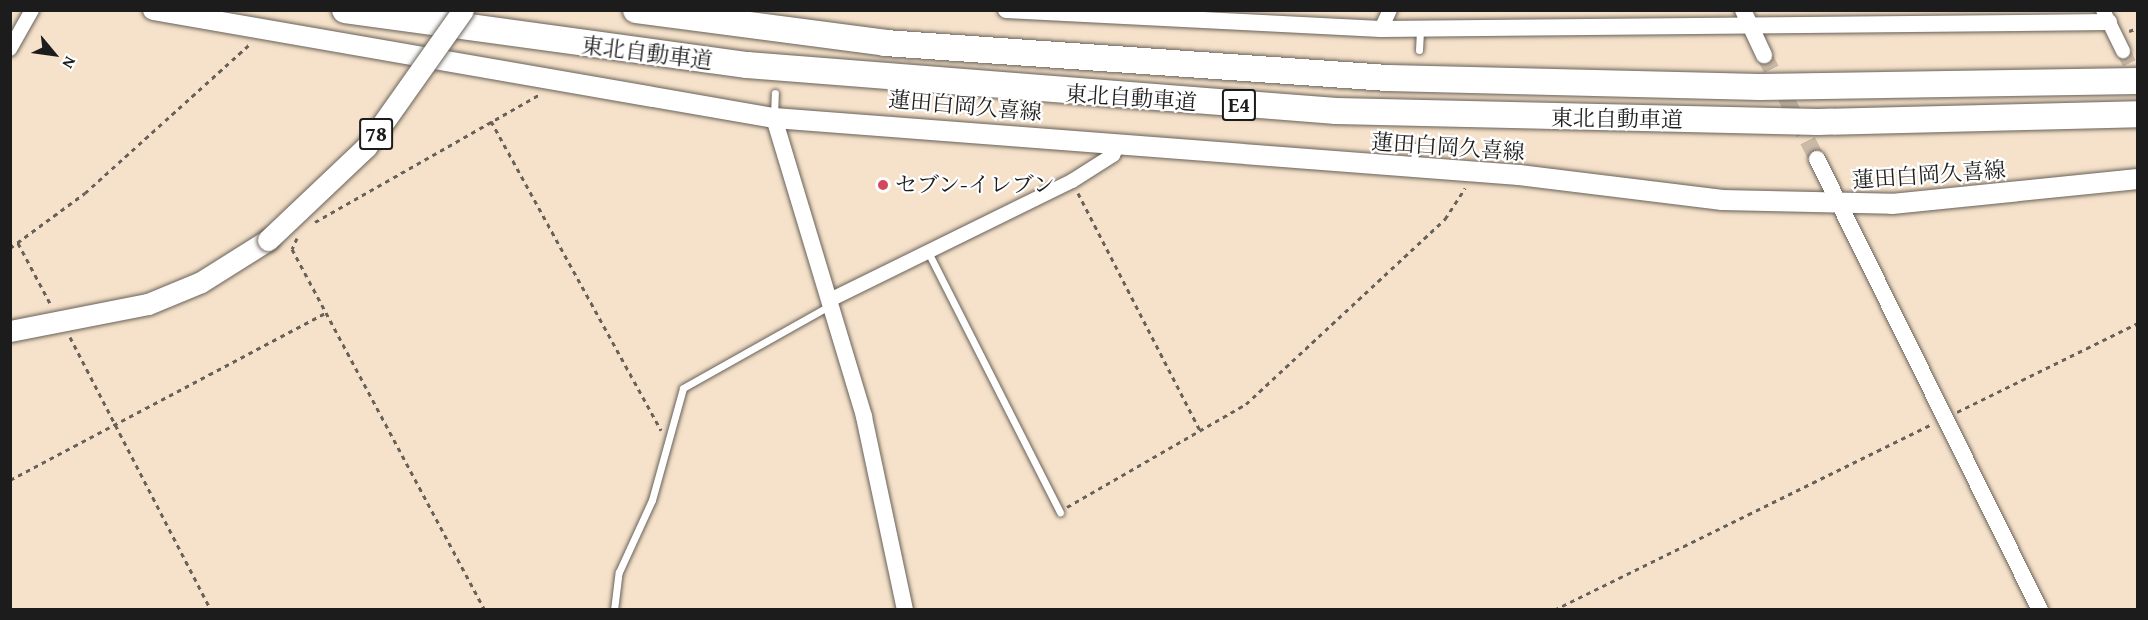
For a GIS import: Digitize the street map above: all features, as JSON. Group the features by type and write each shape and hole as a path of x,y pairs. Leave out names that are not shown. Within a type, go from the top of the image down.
{"highway":[{"name":"東北自動車道","path":"345,10 747,65 1302,109 1818,122 2138,114"},
{"name":"東北自動車道","path":"636,10 885,43 1388,78 1760,87 2138,81"}],"main road":[{"name":"蓮田白岡久喜線","path":"153,10 257,30 774,118 1469,172 1722,200 1841,205 1943,201 2138,179"},
{"name":"78","path":"10,331 148,304 201,282 268,240 366,147 463,10"}],"street":[{"path":"10,48 32,10"},
{"path":"1006,10 1381,29 1752,29 2106,16 2123,51"},
{"path":"1381,29 1390,10"},
{"path":"1743,10 1764,55"},
{"path":"774,118 864,417 905,609"},
{"path":"831,303 927,249 1072,181 1113,155 1118,144"},
{"path":"1817,159 1947,417 2040,609"}],"lane":[{"path":"1419,50 1420,29"},
{"path":"774,118 775,93"},
{"path":"1413,168 1415,147"},
{"path":"927,249 1060,512"},
{"path":"614,609 619,572 652,500 684,388 831,303"}],"path":[{"path":"10,248 85,193 249,47 257,30"},
{"path":"311,225 490,120 545,92 550,80"},
{"path":"490,120 668,442"},
{"path":"1060,512 1246,404 1445,219 1469,172"},
{"path":"1072,181 1200,430"},
{"path":"302,231 291,249 485,609"},
{"path":"18,243 211,609"},
{"path":"10,480 326,313"},
{"path":"1554,609 2138,323"}],"tunnel":[{"path":"2123,51 2138,80"},
{"path":"1764,55 1817,159"}],"place":[{"name":"セブン-イレブン","path":"883,185"}]}
